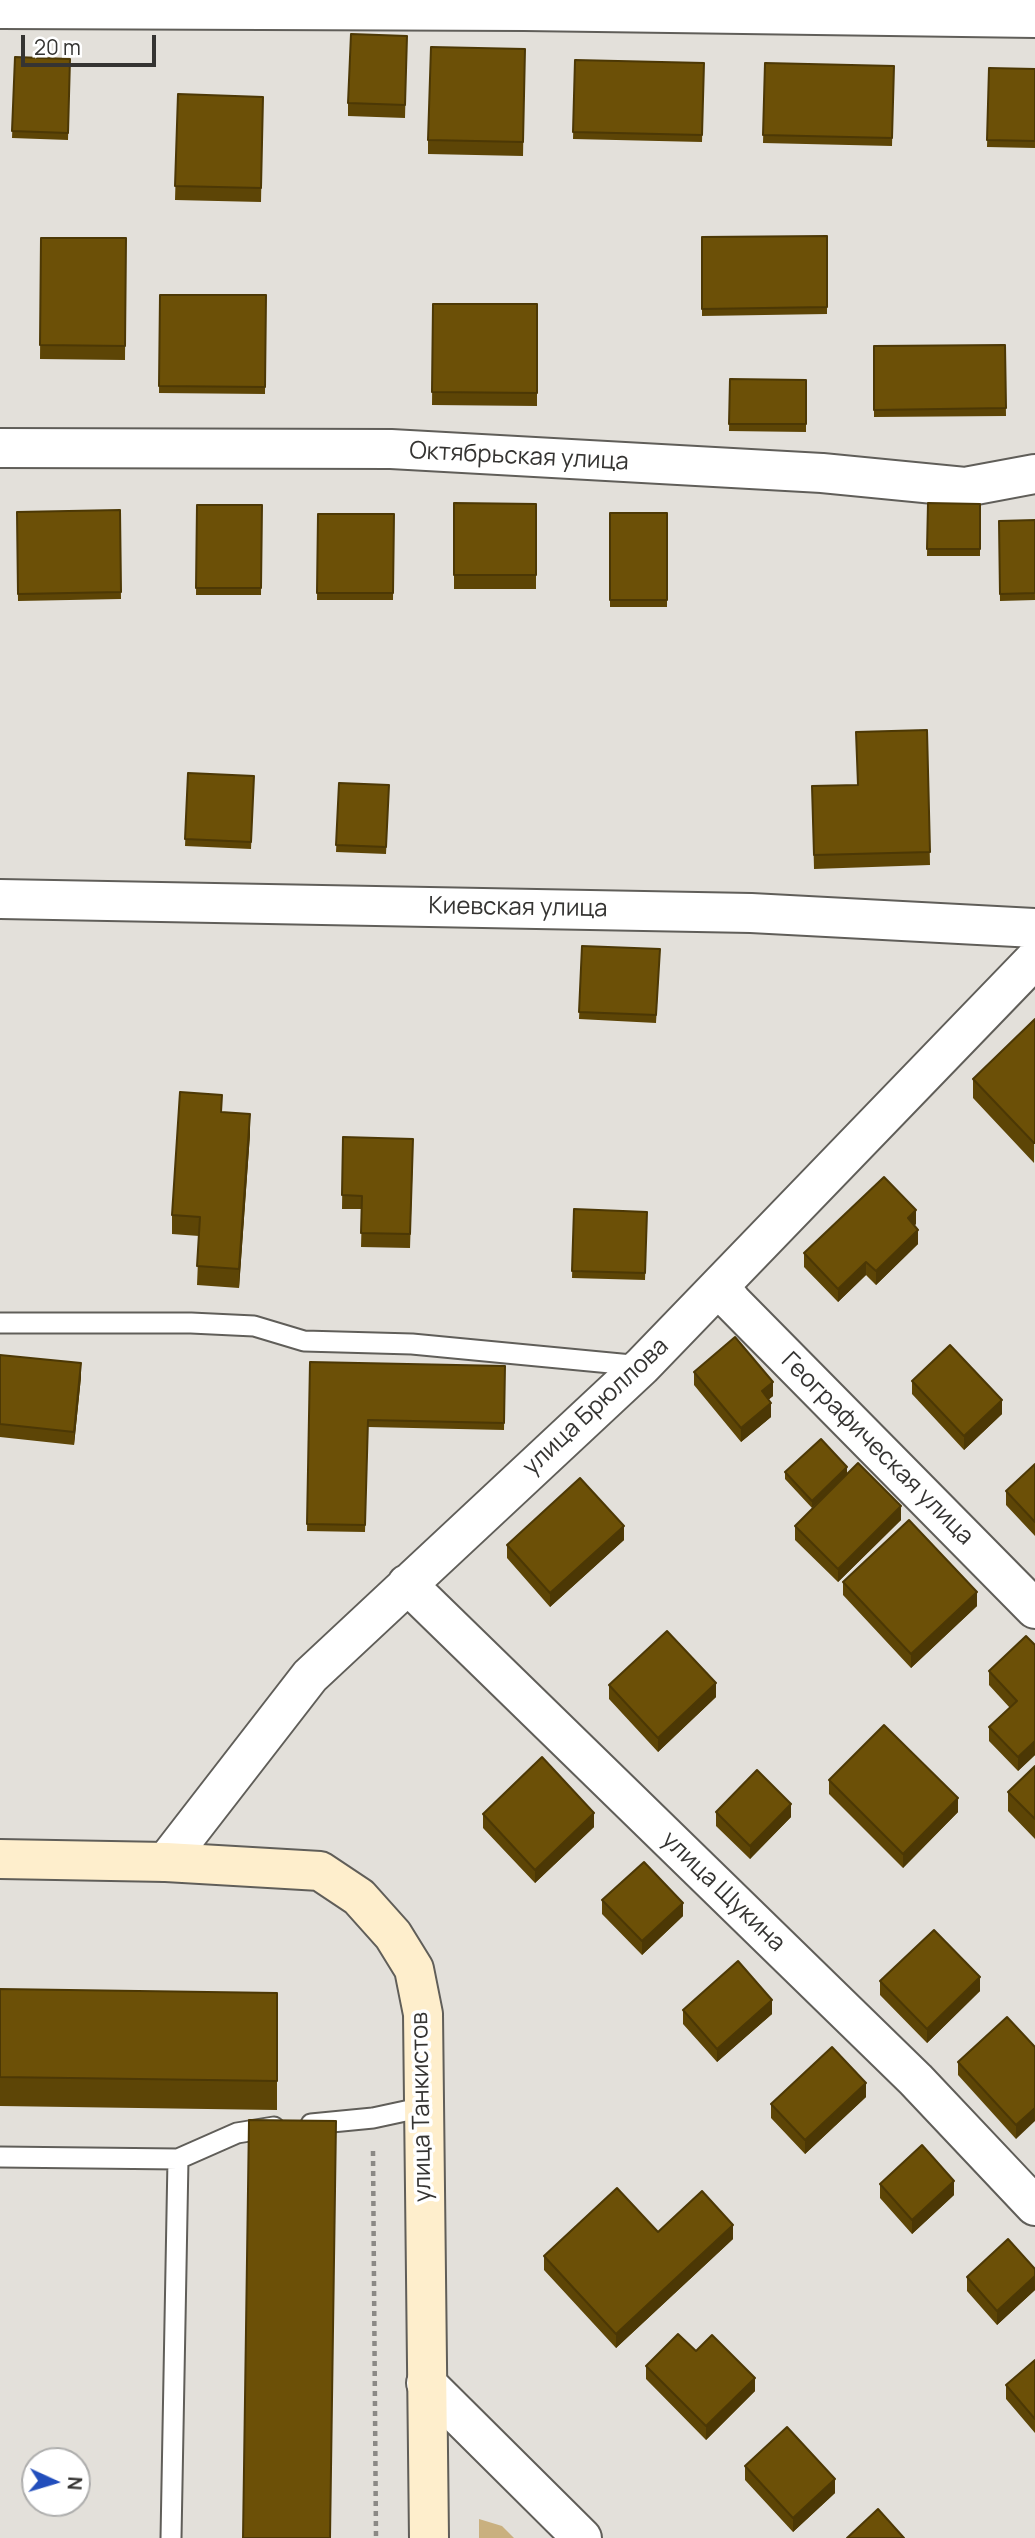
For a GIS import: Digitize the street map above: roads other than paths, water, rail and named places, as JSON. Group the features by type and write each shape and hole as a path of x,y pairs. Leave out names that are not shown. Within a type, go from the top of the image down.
{"main road":[{"name":"улица Танкистов","path":"0,1860 166,1862 320,1871 359,1897 393,1934 414,1969 423,2014 429,2538"}],"street":[{"path":"0,9 510,11 1035,18"},
{"name":"Октябрьская улица","path":"0,448 391,449 821,474 965,487 1035,474"},
{"name":"Киевская улица","path":"0,899 738,912 1035,928"},
{"name":"улица Брюллова","path":"166,1862 310,1676 642,1366 1035,959"},
{"name":"Географическая улица","path":"721,1287 732,1302 1035,1609"},
{"name":"улица Щукина","path":"407,1584 916,2080 1035,2206"},
{"path":"426,2383 582,2538"}],"lane":[{"path":"0,1323 191,1323 254,1326 304,1341 412,1344 642,1366"},
{"path":"0,2157 178,2159 237,2133 279,2126 373,2119 424,2107"},
{"path":"171,2538 178,2159"}]}
